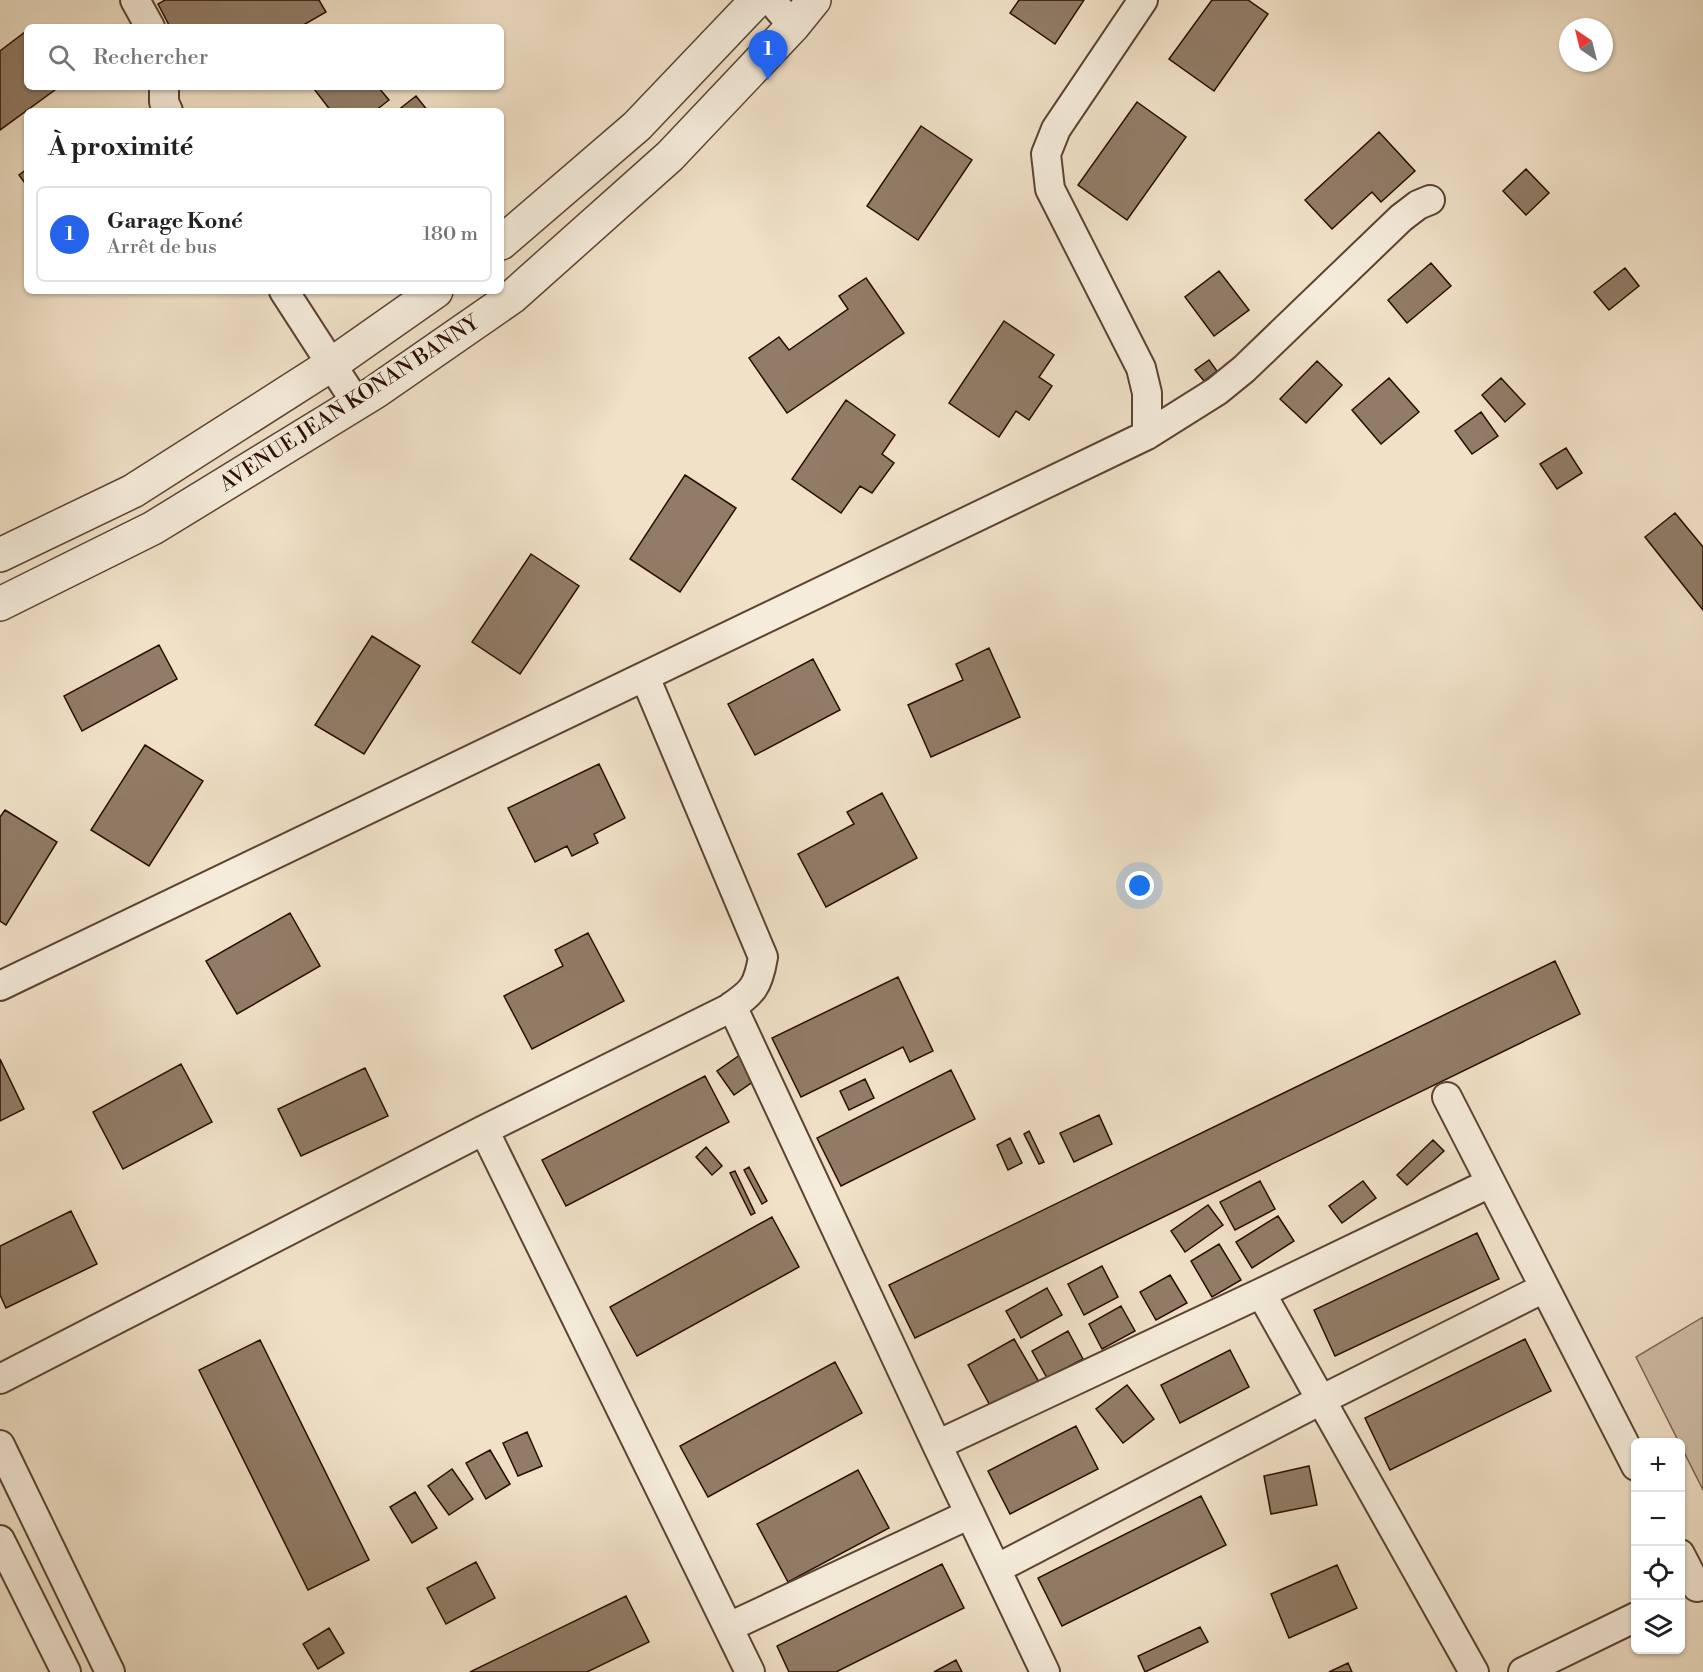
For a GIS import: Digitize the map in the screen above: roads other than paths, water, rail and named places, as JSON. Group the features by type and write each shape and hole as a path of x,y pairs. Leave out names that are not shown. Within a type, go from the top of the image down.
{"street":[{"path":"135,0 148,24"},
{"path":"504,240 637,126 757,0"},
{"path":"771,0 793,26"},
{"name":"AVENUE JEAN KONAN BANNY","path":"0,604 153,528 357,404 512,297 670,156 793,26 814,0"},
{"path":"1143,0 1056,129 1046,154 1050,189 1141,368 1147,393 1147,435"},
{"path":"164,90 167,108"},
{"path":"0,986 1147,435 1217,391 1244,369 1401,218 1418,205 1430,200"},
{"path":"286,294 357,404"},
{"name":"AVENUE JEAN KONAN BANNY","path":"0,555 133,490 332,364 432,294"},
{"path":"0,1379 484,1130 732,1006 749,994 757,983 764,957 645,677"},
{"path":"732,1006 1045,1672"},
{"path":"1447,1097 1631,1458"},
{"path":"484,1130 750,1672"},
{"path":"937,1445 1491,1183"},
{"path":"996,1569 1321,1400 1544,1288"},
{"path":"1261,1293 1474,1672"},
{"path":"0,1445 110,1672"},
{"path":"729,1627 970,1514"},
{"path":"0,1540 66,1672"},
{"path":"1685,1566 1694,1588"},
{"path":"1523,1672 1631,1619"}],"place":[{"name":"Garage Koné","path":"768,80"}]}
